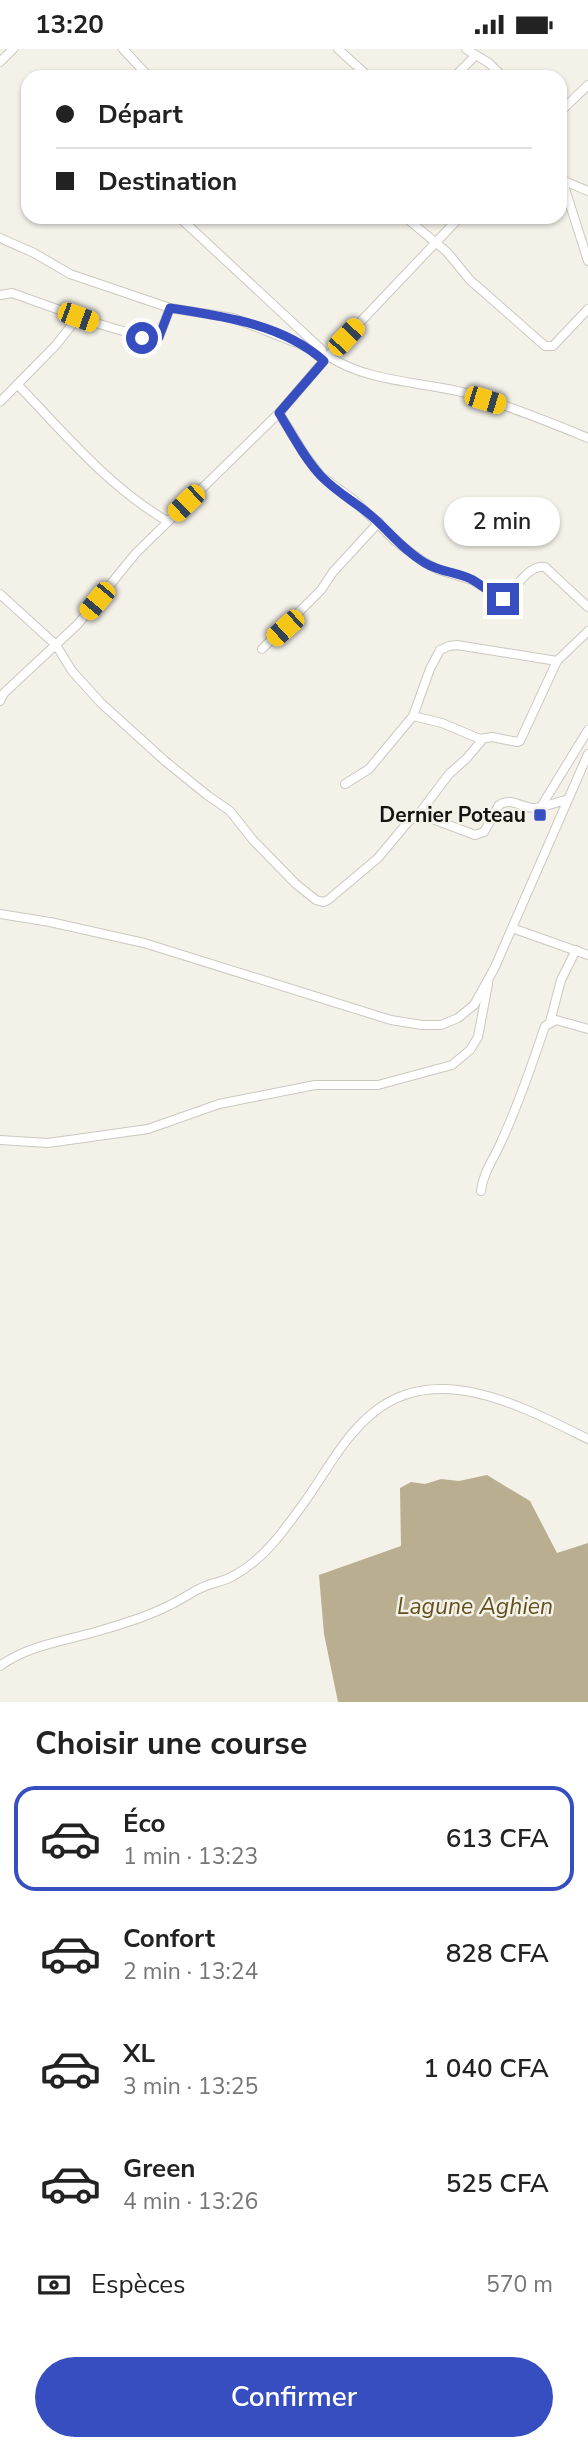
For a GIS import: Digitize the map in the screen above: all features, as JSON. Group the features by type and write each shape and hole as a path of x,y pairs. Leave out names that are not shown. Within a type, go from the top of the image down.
{"street":[{"path":"0,62 13,49"},
{"path":"125,49 143,70"},
{"path":"338,49 361,70"},
{"path":"466,49 496,70"},
{"path":"461,70 475,56"},
{"path":"567,105 588,85"},
{"path":"567,180 587,190"},
{"path":"567,196 588,261"},
{"path":"187,224 323,350 323,358"},
{"path":"413,224 455,261 470,280 545,346 553,346 588,310"},
{"path":"1,696 78,624 136,552 279,413 323,358 454,224"},
{"path":"578,232 588,237"},
{"path":"0,238 34,253 70,274 170,308 233,318 298,342 323,358 359,373 461,392 534,415 588,438"},
{"path":"0,295 12,293 153,340 159,337 170,308"},
{"path":"0,402 56,345 78,317"},
{"path":"18,385 95,465 140,506 167,521"},
{"path":"279,413 321,476 379,522 395,541 424,562 439,570 472,580 499,598 507,598 532,570 539,566 545,567 588,607"},
{"path":"262,649 321,590 333,572 379,522"},
{"path":"0,594 56,645 72,671 101,703 165,761 230,811 253,840 296,884 316,900 328,900 377,858 408,822 419,814 449,774 483,739"},
{"path":"413,716 442,723 483,739 492,737 520,741 557,661 588,631"},
{"path":"345,785 369,769 413,716 440,650 449,646 557,661"},
{"path":"541,806 588,730"},
{"path":"0,914 144,943 218,964 373,1015 422,1025 448,1023 467,1013 489,978 588,754"},
{"path":"419,814 475,835 484,832 503,802 531,808 567,800"},
{"path":"512,928 588,955"},
{"path":"550,1022 561,980 576,950"},
{"path":"0,1140 48,1143 148,1129 219,1104 315,1085 378,1085 452,1065 470,1050 478,1037 489,978"},
{"path":"481,1191 482,1181 530,1073 545,1026 556,1020 588,1029"},
{"path":"0,1666 46,1646 96,1632 170,1605 248,1567 268,1551 356,1429 375,1411 392,1401 412,1394 464,1389 495,1396 588,1439"}],"water":[{"name":"Lagune Aghien","path":"487,1475 530,1501 557,1553 588,1543 588,1702 338,1702 324,1634 319,1575 401,1546 400,1488 411,1482 425,1484 441,1479 459,1481"}],"place":[{"name":"Dernier Poteau","path":"540,815"}],"route":[{"path":"142,338 153,340 159,337 170,308 233,318 310,349 324,361 279,413 321,476 354,500 379,522 395,541 424,562 439,570 472,580 503,599"}]}
